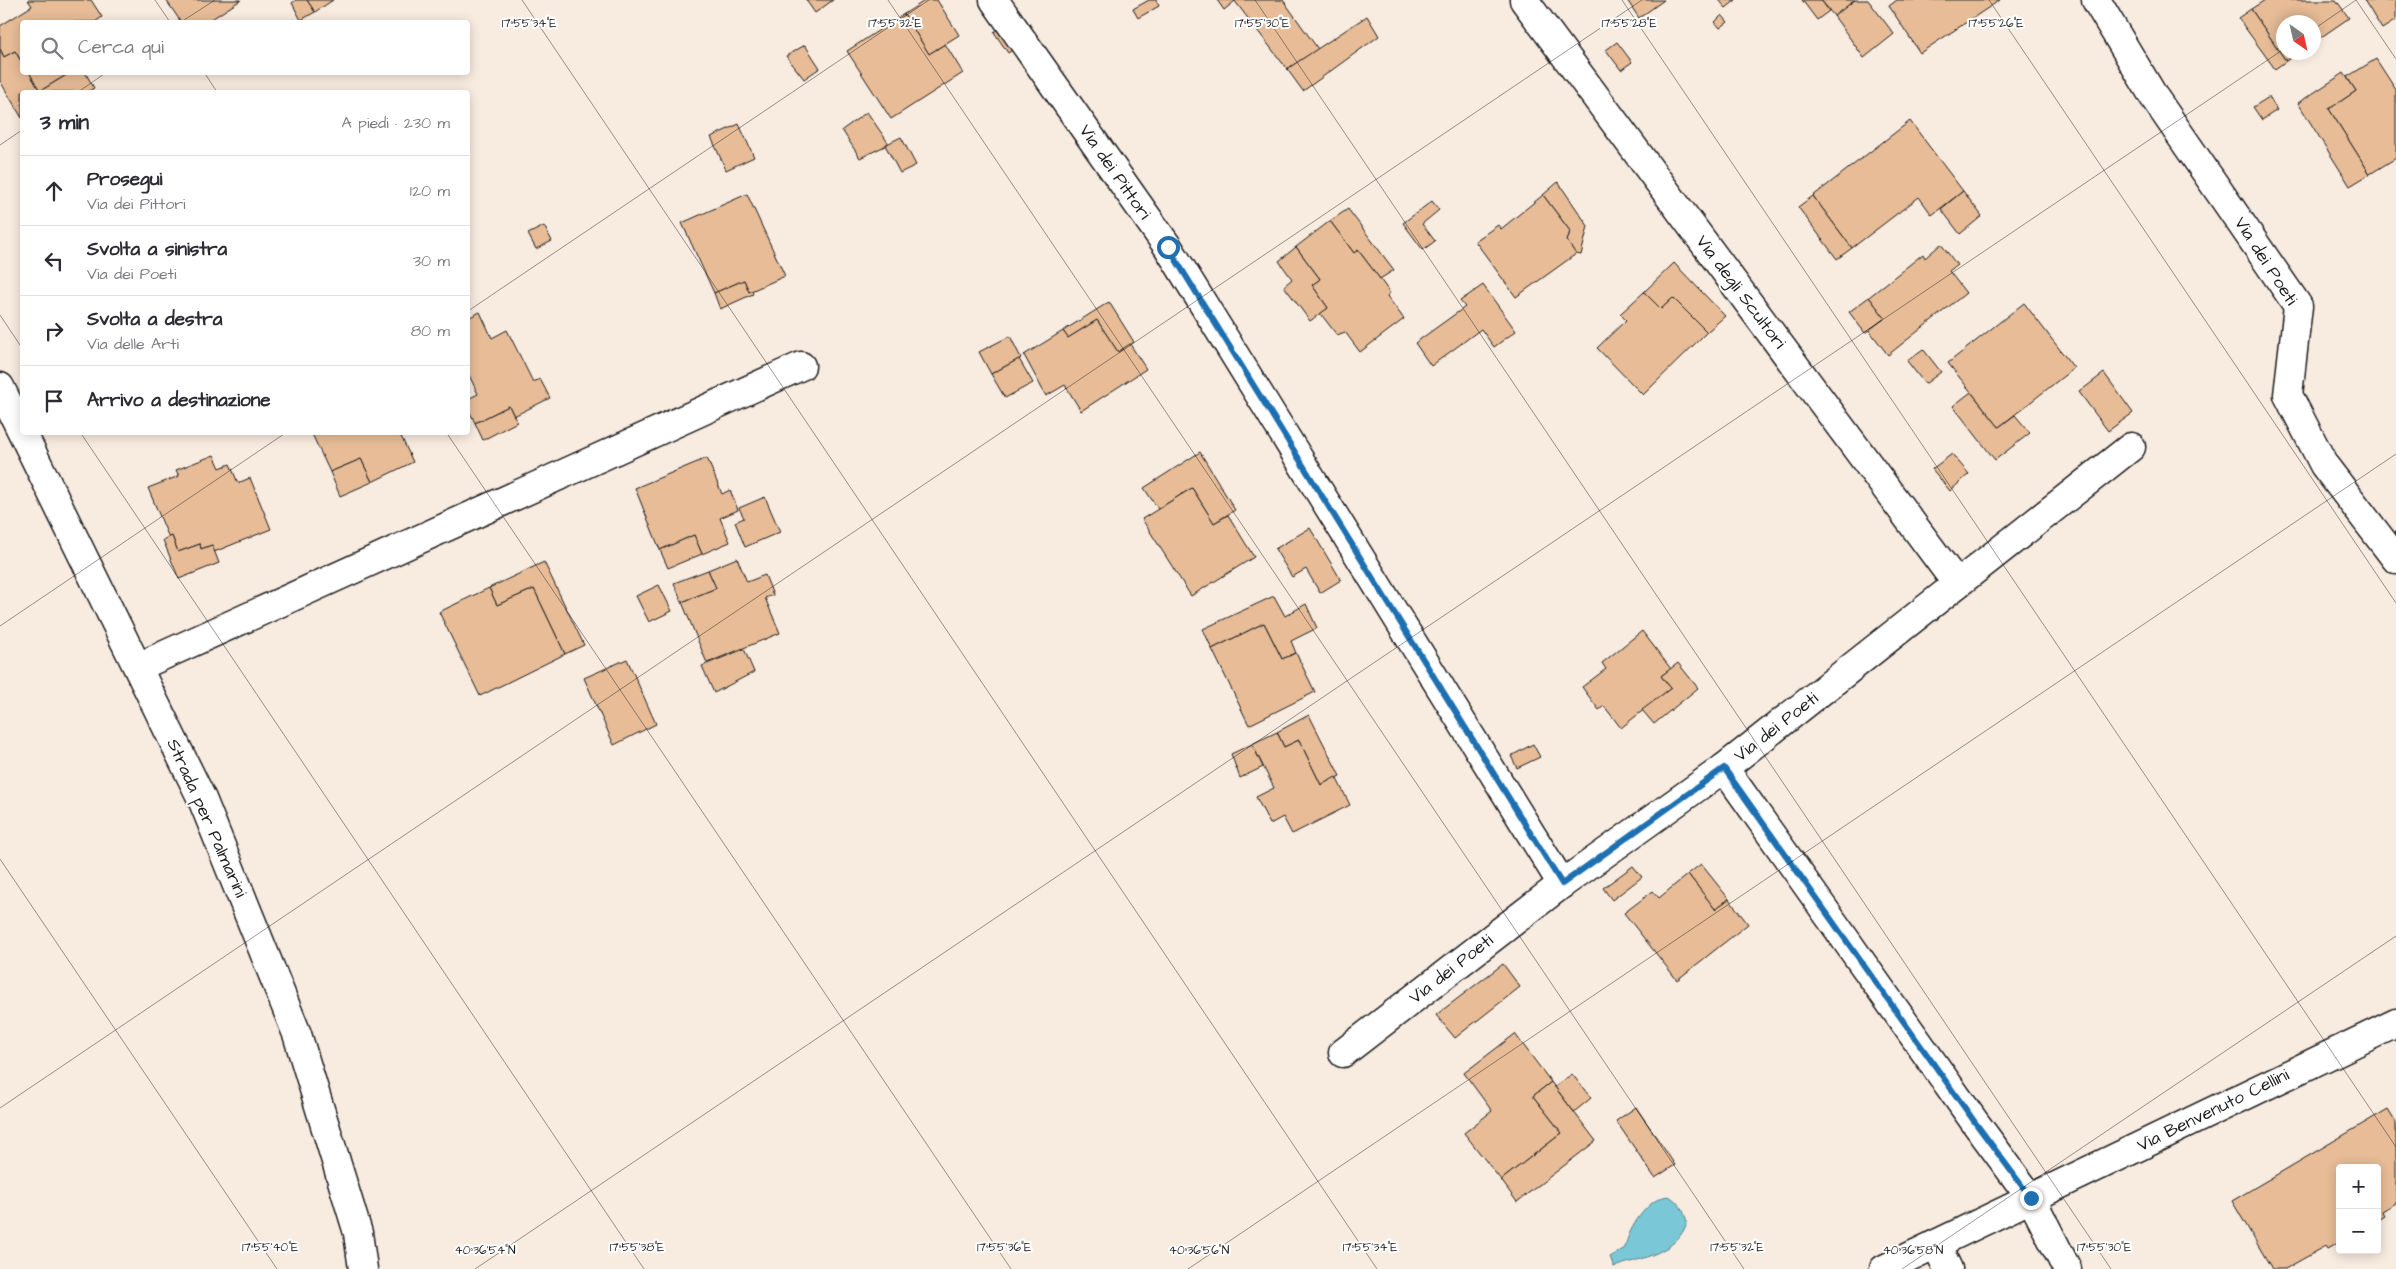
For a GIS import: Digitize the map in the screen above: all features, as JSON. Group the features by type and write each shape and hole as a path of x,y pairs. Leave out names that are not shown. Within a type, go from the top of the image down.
{"street":[{"name":"Via dei Pittori","path":"994,0 1168,247 1562,884"},
{"name":"Via degli Scultori","path":"1524,0 1957,584"},
{"name":"Via dei Poeti","path":"2096,0 2154,96 2298,306 2288,395 2324,465 2396,560"},
{"path":"138,667 800,366"},
{"name":"Strada per Palmarini","path":"0,387 20,428"},
{"name":"Strada per Palmarini","path":"24,435 202,799 297,1034 358,1234 363,1269"},
{"name":"Via dei Poeti","path":"1343,1053 1562,884 1724,768 2131,447"},
{"path":"1724,768 1974,1121 2031,1198 2067,1269"},
{"name":"Via Benvenuto Cellini","path":"1884,1269 2396,1023"},
{"path":"1936,1244 1948,1269"}],"water":[{"path":"1669,1196 1679,1204 1687,1222 1676,1241 1657,1253 1614,1267 1610,1257 1625,1248 1630,1232 1640,1215 1654,1202"}],"building":[{"path":"28,0 91,0 102,17 98,20 20,20 20,60 15,51 4,57 0,49 0,26 32,6"},
{"path":"166,0 241,0 210,20 180,20"},
{"path":"296,0 307,0 315,12 301,20 292,3"},
{"path":"307,0 333,0 315,12"},
{"path":"806,0 833,0 815,13"},
{"path":"926,0 937,0 959,35 929,54 904,14"},
{"path":"1149,0 1156,0 1159,6 1138,18 1133,9"},
{"path":"1217,0 1234,0 1235,1 1224,10"},
{"path":"1234,0 1283,0 1318,49 1287,69"},
{"path":"1627,0 1664,0 1639,18"},
{"path":"1719,0 1736,0 1726,8"},
{"path":"1802,0 1821,0 1829,11 1817,20"},
{"path":"1821,0 1855,0 1834,16"},
{"path":"1855,0 1868,0 1894,34 1864,58 1834,16"},
{"path":"1897,0 2000,0 1920,53 1889,6"},
{"path":"2265,0 2336,0 2349,18 2321,37 2321,15 2276,15 2276,46 2251,9"},
{"path":"2364,0 2396,0 2396,20 2382,29"},
{"path":"2251,9 2276,46 2276,60 2286,61 2275,69 2238,18"},
{"path":"904,14 929,54 945,44 963,73 891,119 847,51"},
{"path":"1722,15 1728,22 1720,28 1715,22"},
{"path":"1367,16 1379,36 1303,91 1287,69"},
{"path":"1006,24 1019,45 1008,53 994,32"},
{"path":"1617,42 1632,62 1621,70 1606,50"},
{"path":"805,45 820,68 804,79 786,56"},
{"path":"0,49 4,57 15,51 20,60 20,75 31,75 39,90 20,90 20,115 0,81"},
{"path":"2376,59 2396,90 2396,158 2370,174 2329,109 2356,91 2347,77"},
{"path":"2344,73 2356,91 2329,109 2370,174 2350,186 2298,103"},
{"path":"31,75 66,75 42,90 39,90"},
{"path":"66,75 87,75 94,88 90,90 42,90"},
{"path":"2269,97 2277,110 2262,120 2253,107"},
{"path":"867,112 889,144 860,158 842,130"},
{"path":"1910,121 1963,191 1932,215 1919,197 1852,248 1813,196"},
{"path":"739,124 754,157 726,170 711,137"},
{"path":"901,137 916,165 900,173 885,145"},
{"path":"1558,182 1588,226 1581,255 1576,254 1567,241 1570,231 1543,195"},
{"path":"1963,191 1982,216 1960,234 1941,209"},
{"path":"747,194 785,276 749,292 744,280 714,293 682,223"},
{"path":"1543,195 1570,231 1567,241 1576,254 1516,297 1475,241 1498,225 1501,229"},
{"path":"1813,196 1852,248 1837,259 1798,207"},
{"path":"1432,201 1439,210 1422,224 1435,241 1423,250 1403,223"},
{"path":"1348,209 1394,270 1380,279 1358,250 1354,253 1330,221"},
{"path":"1330,221 1354,253 1358,250 1380,279 1390,293 1387,296 1404,319 1360,352 1345,332 1337,335 1320,313 1328,308 1312,285 1320,279 1296,247"},
{"path":"544,226 552,241 536,249 528,234"},
{"path":"1941,244 1957,265 1949,271 1966,293 1888,355 1869,330 1885,318 1869,297 1923,254 1925,258"},
{"path":"1296,247 1320,279 1312,285 1328,308 1310,321 1284,286 1292,279 1279,261"},
{"path":"1674,263 1725,316 1707,332 1673,298 1661,309 1644,292"},
{"path":"744,280 749,292 752,291 753,294 720,309 714,293"},
{"path":"1483,285 1516,331 1494,347 1481,329 1431,366 1415,343 1465,307 1460,301"},
{"path":"1644,292 1661,309 1673,298 1707,332 1643,395 1597,348 1626,320 1620,314"},
{"path":"1869,297 1885,318 1865,333 1849,312"},
{"path":"1109,302 1134,342 1118,352 1097,320 1068,338 1063,331"},
{"path":"2024,303 2074,368 1999,427 1948,363"},
{"path":"480,312 492,338 507,330 533,382 540,379 550,398 514,416 509,406 475,423 470,412 470,398 478,394 470,377 470,317"},
{"path":"1097,320 1118,352 1130,344 1146,369 1081,411 1065,385 1046,396 1024,355 1063,331 1068,338"},
{"path":"1010,336 1021,358 991,374 979,352"},
{"path":"1923,349 1941,372 1925,384 1907,361"},
{"path":"1019,359 1033,383 1005,398 991,374"},
{"path":"2104,373 2133,413 2108,431 2079,392"},
{"path":"1971,392 1999,427 2015,415 2030,433 1995,460 1953,406"},
{"path":"509,406 517,422 483,440 475,423"},
{"path":"312,435 400,435 413,462 372,482 361,459 330,472"},
{"path":"1200,452 1235,510 1214,523 1192,488 1158,509 1144,488"},
{"path":"1952,454 1969,474 1950,491 1932,469"},
{"path":"214,455 220,468 230,464 238,483 250,478 271,529 214,552 212,545 201,549 200,544 178,552 172,536 169,538 148,488 179,476 176,470"},
{"path":"707,458 722,494 730,490 738,510 720,518 730,542 702,554 694,535 660,550 635,488"},
{"path":"361,459 372,482 340,496 330,472"},
{"path":"1192,488 1214,523 1228,515 1254,557 1191,596 1142,519"},
{"path":"765,497 780,532 745,547 735,522 744,518 739,508"},
{"path":"1310,528 1341,580 1320,593 1306,569 1292,577 1275,549"},
{"path":"694,535 702,554 668,568 660,550"},
{"path":"172,536 178,552 200,544 201,549 212,545 219,563 179,579 163,540"},
{"path":"737,558 747,582 765,575 773,595 765,598 780,633 707,663 682,602 716,588 708,570"},
{"path":"544,562 584,645 565,654 534,589 497,605 489,588"},
{"path":"708,570 716,588 682,602 674,583"},
{"path":"659,585 672,611 649,622 636,596"},
{"path":"489,588 497,605 534,589 565,654 480,696 439,612"},
{"path":"1274,596 1285,616 1306,604 1317,628 1291,641 1296,653 1282,659 1264,623 1212,649 1203,629"},
{"path":"1264,623 1282,659 1296,653 1315,692 1249,725 1212,649"},
{"path":"1642,631 1671,669 1661,676 1671,688 1621,728 1604,706 1599,710 1582,687 1606,669 1602,663"},
{"path":"744,649 754,672 714,693 702,666"},
{"path":"627,659 656,724 614,745 584,678"},
{"path":"1678,663 1698,688 1654,724 1642,710 1671,688 1661,676"},
{"path":"1309,715 1340,776 1321,785 1299,740 1284,747 1277,732"},
{"path":"1277,732 1284,747 1299,740 1321,785 1336,777 1350,805 1292,834 1283,817 1270,824 1256,797 1274,788 1252,744"},
{"path":"1252,744 1263,767 1240,778 1231,754"},
{"path":"1533,744 1540,757 1517,768 1511,756"},
{"path":"1701,864 1729,899 1715,909 1688,874"},
{"path":"1633,866 1642,877 1612,900 1603,888"},
{"path":"1688,874 1715,909 1729,899 1748,924 1677,980 1624,913 1653,891 1659,898"},
{"path":"1503,964 1520,987 1455,1038 1436,1015"},
{"path":"1515,1034 1551,1082 1533,1096 1562,1133 1501,1180 1464,1133 1492,1111 1464,1073"},
{"path":"1572,1074 1591,1098 1574,1112 1555,1087"},
{"path":"1551,1082 1596,1141 1517,1202 1501,1180 1562,1133 1533,1096"},
{"path":"1636,1107 1675,1165 1655,1178 1616,1121"},
{"path":"2388,1109 2396,1122 2396,1203 2382,1211 2385,1216 2381,1218 2381,1164 2336,1164 2336,1244 2328,1249 2326,1246 2285,1269 2272,1269 2232,1201"}],"route":[{"path":"1168,247 1562,884 1724,768 1974,1121 2031,1198"}]}
